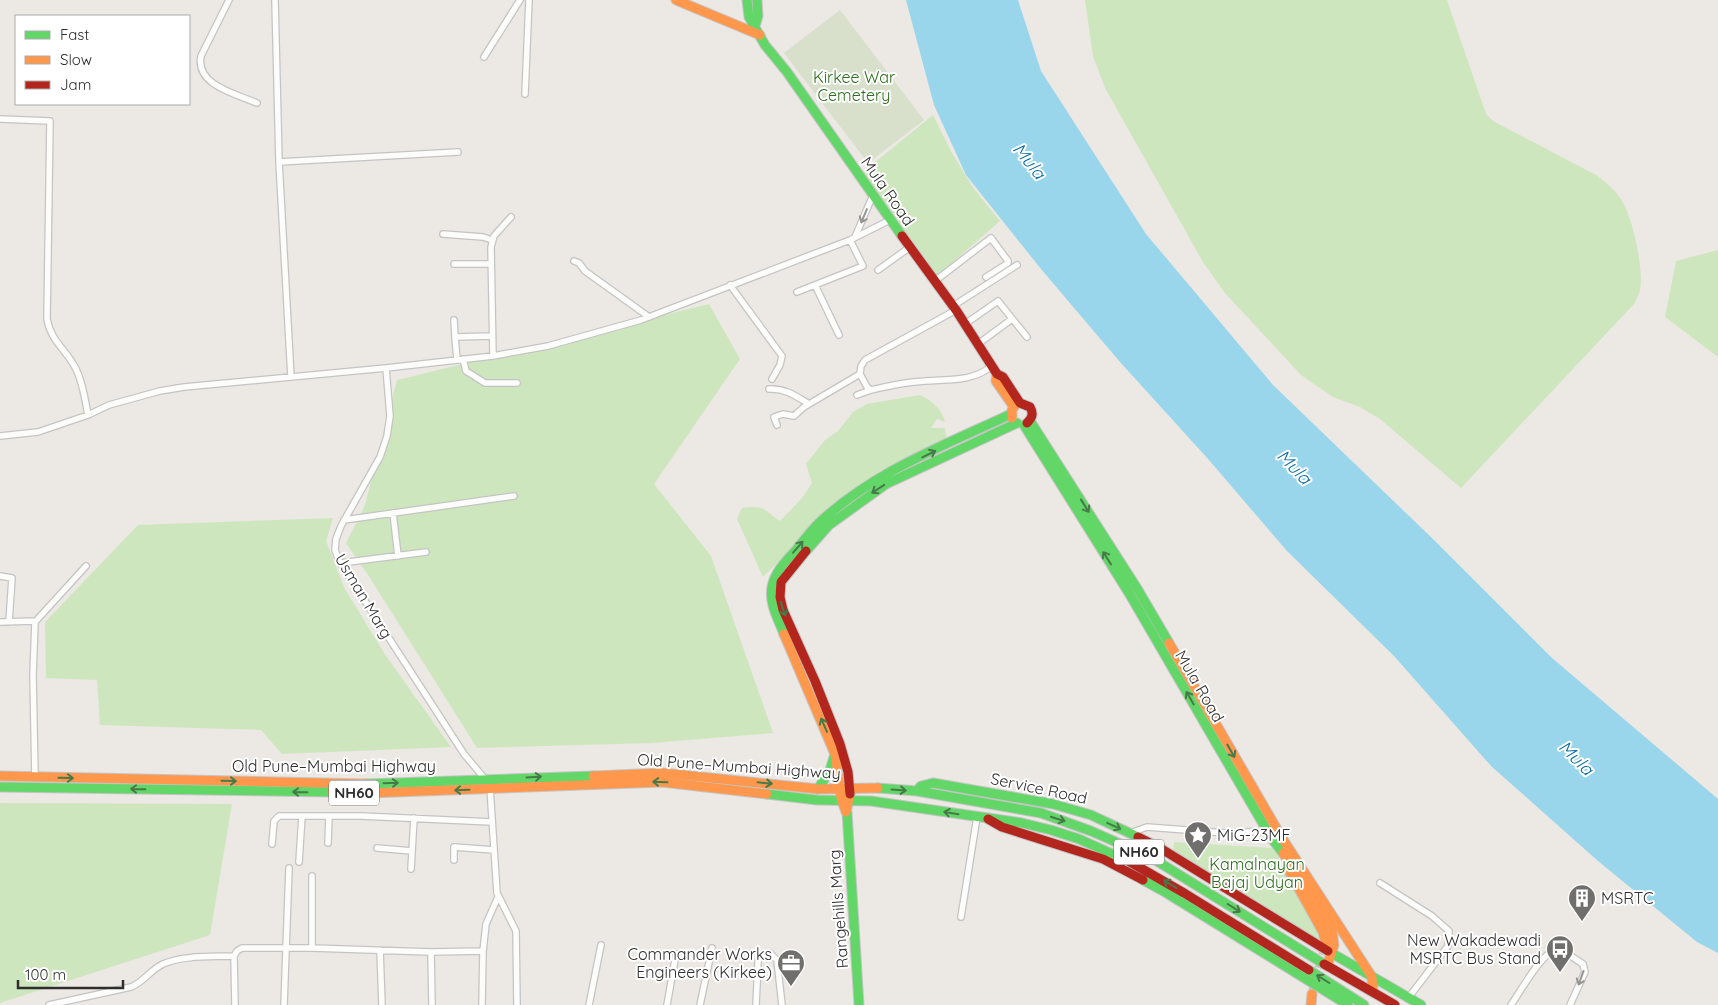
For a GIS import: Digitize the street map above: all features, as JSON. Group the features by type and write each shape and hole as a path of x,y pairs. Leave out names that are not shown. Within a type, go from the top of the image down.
{"main road":[{"path":"676,0 760,36"},
{"name":"Mula Road","path":"747,0 749,17 765,46 786,72 890,220 955,308 995,370 1003,377 1015,408 1129,593 1267,831 1291,864 1332,930 1334,939 1333,954 1327,966"},
{"path":"755,26 758,16 757,0"},
{"name":"Mula Road","path":"1015,408 1030,407 1033,414 1024,423"},
{"path":"847,812 851,801 845,789 835,754 775,612 772,598 773,579 785,562 824,518 870,484 1015,408"},
{"path":"847,812 841,801 845,789 846,759 836,731 781,604 781,582 791,568 830,525 875,491 886,484 1024,423 1138,590 1279,833 1372,977 1374,992"},
{"path":"818,788 830,770 835,754"},
{"name":"Old Pune–Mumbai Highway","path":"0,776 369,784 662,772 818,788 873,788 917,791 1041,813 1107,838 1152,858 1327,966 1395,1005"},
{"name":"Old Pune–Mumbai Highway","path":"0,787 368,793 662,782 817,800 871,801 1038,826 1086,843 1146,869 1364,1005"},
{"name":"Service Road","path":"917,791 921,786 932,783 1053,804 1091,815 1160,848 1333,954 1421,1005"},
{"name":"Rangehills Marg","path":"847,812 859,1005"},
{"path":"987,818 1002,827 1103,859 1165,892 1348,1005"},
{"path":"1277,846 1323,932 1326,944"},
{"path":"1311,1005 1312,994"}],"street":[{"path":"229,0 201,56 199,65 201,71 211,83 257,103"},
{"path":"275,0 279,162 291,377"},
{"path":"484,57 520,0"},
{"path":"525,94 529,0"},
{"path":"0,119 50,121 47,319 49,330 54,340 76,368 82,383 88,415"},
{"path":"279,162 458,152"},
{"path":"797,292 863,266 852,238 873,195"},
{"path":"493,356 492,240 511,217"},
{"path":"0,436 38,432 88,415 109,405 168,390 460,360 548,346 649,317 852,238 890,220"},
{"path":"443,234 483,237 492,240"},
{"path":"935,281 991,238 1008,263 986,277"},
{"path":"878,270 910,247"},
{"path":"574,261 649,317"},
{"path":"454,264 491,264"},
{"path":"871,390 867,387 860,374 861,366 865,360 955,308 1017,265"},
{"path":"730,285 782,356 780,365 772,379"},
{"path":"815,285 839,335"},
{"path":"966,324 998,301 1027,337"},
{"path":"978,344 1012,319"},
{"path":"454,320 460,360 466,371 485,383 517,383"},
{"path":"456,338 492,336"},
{"name":"Usman Marg","path":"386,368 390,416 387,436 377,464 344,520 336,539 335,550 341,563 464,754 485,779"},
{"path":"857,395 871,390 924,381 967,378 995,370"},
{"path":"777,425 774,417 783,414 794,416 809,404 860,374"},
{"path":"769,389 784,390 809,404"},
{"path":"344,520 514,496"},
{"path":"393,513 398,556"},
{"path":"341,563 426,552"},
{"path":"35,777 33,667 36,621 86,566"},
{"path":"0,576 12,578 9,622"},
{"path":"0,622 36,621"},
{"path":"490,788 497,893 516,931 519,1005"},
{"path":"300,862 302,816"},
{"path":"272,844 274,821 277,817 329,816 492,822"},
{"path":"328,843 329,816"},
{"path":"961,917 977,817"},
{"path":"411,869 414,818"},
{"path":"1130,833 1147,827 1226,833 1267,831 1279,833"},
{"path":"454,860 454,847 494,850"},
{"path":"377,848 412,851"},
{"path":"284,1005 288,868"},
{"path":"312,876 312,948"},
{"path":"1380,883 1432,916 1449,931 1448,946 1409,998"},
{"path":"482,1005 483,951 486,924 498,897"},
{"path":"589,1005 601,945"},
{"path":"235,1005 234,956 242,948 431,952 483,951"},
{"path":"700,1005 712,948"},
{"path":"380,950 382,1005"},
{"path":"1511,1005 1543,958 1553,950 1559,950 1583,964 1585,972 1570,1005"},
{"path":"431,952 432,1005"},
{"path":"756,1005 759,956 770,953 777,960 782,1005"},
{"path":"667,1005 676,954"},
{"path":"49,1005 140,984 157,968 172,961 234,956"}],"green space":[{"path":"1085,0 1447,0 1486,114 1493,121 1596,175 1621,199 1627,211 1639,258 1641,281 1640,290 1634,304 1461,488 1380,419 1360,407 1333,397 1301,375 1224,292 1203,262 1105,88 1093,56"},
{"name":"Kirkee War Cemetery","path":"840,10 924,120 868,163 784,53"},
{"path":"933,115 952,153 974,189 1000,221 936,277 863,172"},
{"path":"1718,250 1718,357 1665,317 1676,261"},
{"path":"709,304 740,359 654,484 711,556 773,733 652,743 477,748 346,543 365,505 397,380"},
{"path":"920,395 928,399 939,409 945,422 937,419 931,428 945,428 947,440 902,460 864,484 813,521 788,552 763,577 737,519 742,508 755,507 763,509 780,521 802,498 812,483 806,464 825,440 838,431 853,412 867,404"},
{"path":"333,518 326,541 345,589 386,656 451,747 282,754 261,730 100,725 97,680 46,678 45,622 138,525"},
{"path":"0,803 232,804 210,935 0,1003"},
{"name":"Kamalnayan Bajaj Udyan","path":"1174,842 1274,848 1322,941 1173,853"}],"water":[{"name":"Mula","path":"906,0 1018,0 1041,71 1146,234 1273,385 1434,540 1552,658 1718,799 1718,953 1697,942 1598,861 1491,766 1394,656 1287,551 1209,460 1120,362 1041,269 966,175 934,105"}],"tunnel":[{"path":"1312,994 1326,944"}],"traffic: fast":[{"path":"747,0 749,17 765,45 787,72 902,236"},
{"path":"755,26 758,16 757,0"},
{"path":"784,634 773,605 772,587 782,566 819,523 840,505 886,474 1011,414"},
{"path":"1030,421 1138,590 1169,643"},
{"path":"806,551 829,525 886,484 1017,423"},
{"path":"1024,425 1129,593 1272,839 1283,853"},
{"path":"818,789 830,770 835,754"},
{"path":"366,784 593,776"},
{"path":"917,791 921,786 933,783 1053,804 1091,815 1138,837"},
{"path":"0,787 332,792"},
{"path":"878,788 917,791 1041,813 1091,831 1152,858 1324,964"},
{"path":"767,794 817,800 871,801 1022,823 1079,839 1130,862"},
{"path":"847,812 859,1005"},
{"path":"1143,880 1348,1005"},
{"path":"1328,951 1421,1005"},
{"path":"1309,970 1364,1005"}],"traffic: slow":[{"path":"676,0 760,35"},
{"path":"997,374 996,381 1014,407"},
{"path":"1012,418 1012,410 1016,404 1020,403"},
{"path":"784,634 835,754 841,798 846,812 850,794"},
{"path":"1169,643 1282,838 1372,977 1373,992"},
{"path":"593,776 663,773 818,789 878,788"},
{"path":"0,776 366,784"},
{"path":"332,792 369,793 662,782 767,794"},
{"path":"1283,853 1332,930 1334,945 1327,966"},
{"path":"1288,869 1323,932 1326,944"},
{"path":"1311,1005 1312,994"}],"traffic: jam":[{"path":"902,236 956,310 997,374 1003,377 1020,403 1030,407 1032,416 1027,423"},
{"path":"806,551 781,582 780,597 783,610 815,681 840,744 848,772 850,794"},
{"path":"988,819 1002,827 1103,859 1143,880"},
{"path":"1138,837 1160,848 1328,951"},
{"path":"1130,862 1309,970"},
{"path":"1324,964 1395,1005"}],"place":[{"name":"MiG-23MF","path":"1198,859"},
{"name":"MSRTC","path":"1582,922"},
{"name":"New Wakadewadi MSRTC Bus Stand","path":"1560,973"},
{"name":"Commander Works Engineers (Kirkee)","path":"791,987"}]}
